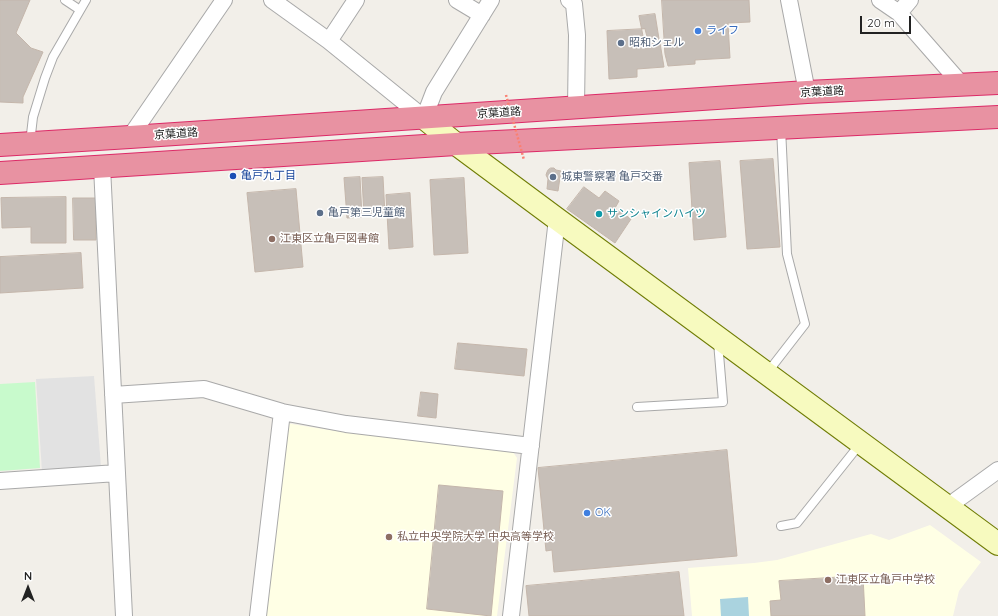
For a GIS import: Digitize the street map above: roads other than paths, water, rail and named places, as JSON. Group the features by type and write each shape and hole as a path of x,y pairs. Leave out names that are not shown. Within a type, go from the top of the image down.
{"highway":[{"name":"京葉道路","path":"0,145 807,92 998,83"},
{"path":"0,173 456,144 998,117"}],"street":[{"path":"130,137 224,0"},
{"path":"272,0 329,41 456,144 998,544"},
{"path":"329,41 356,0"},
{"path":"457,0 482,15"},
{"path":"424,118 434,92 491,0"},
{"path":"789,0 807,92"},
{"path":"880,0 899,13 962,85"},
{"path":"899,13 910,0"},
{"path":"576,1 576,107"},
{"path":"102,166 124,616"},
{"path":"511,616 557,219"},
{"path":"113,395 204,389 282,412 346,424 531,446"},
{"path":"258,616 282,412"},
{"path":"947,507 998,470"},
{"path":"0,481 117,473"}],"lane":[{"path":"65,0 80,10"},
{"path":"30,143 33,117 53,57 86,0"},
{"path":"767,374 805,324 787,254 781,127"},
{"path":"637,407 723,402 718,337"},
{"path":"781,526 797,523 860,443"}],"water":[{"path":"748,597 749,616 721,616 720,599"}],"place":[{"name":"ライフ","path":"698,31"},
{"name":"昭和シェル","path":"621,43"},
{"name":"亀戸九丁目","path":"233,176"},
{"name":"城東警察署 亀戸交番","path":"553,177"},
{"name":"亀戸第三児童館","path":"320,213"},
{"name":"サンシャインハイツ","path":"599,214"},
{"name":"江東区立亀戸図書館","path":"272,239"},
{"name":"OK","path":"587,513"},
{"name":"私立中央学院大学 中央高等学校","path":"389,537"},
{"name":"江東区立亀戸中学校","path":"828,580"}]}
